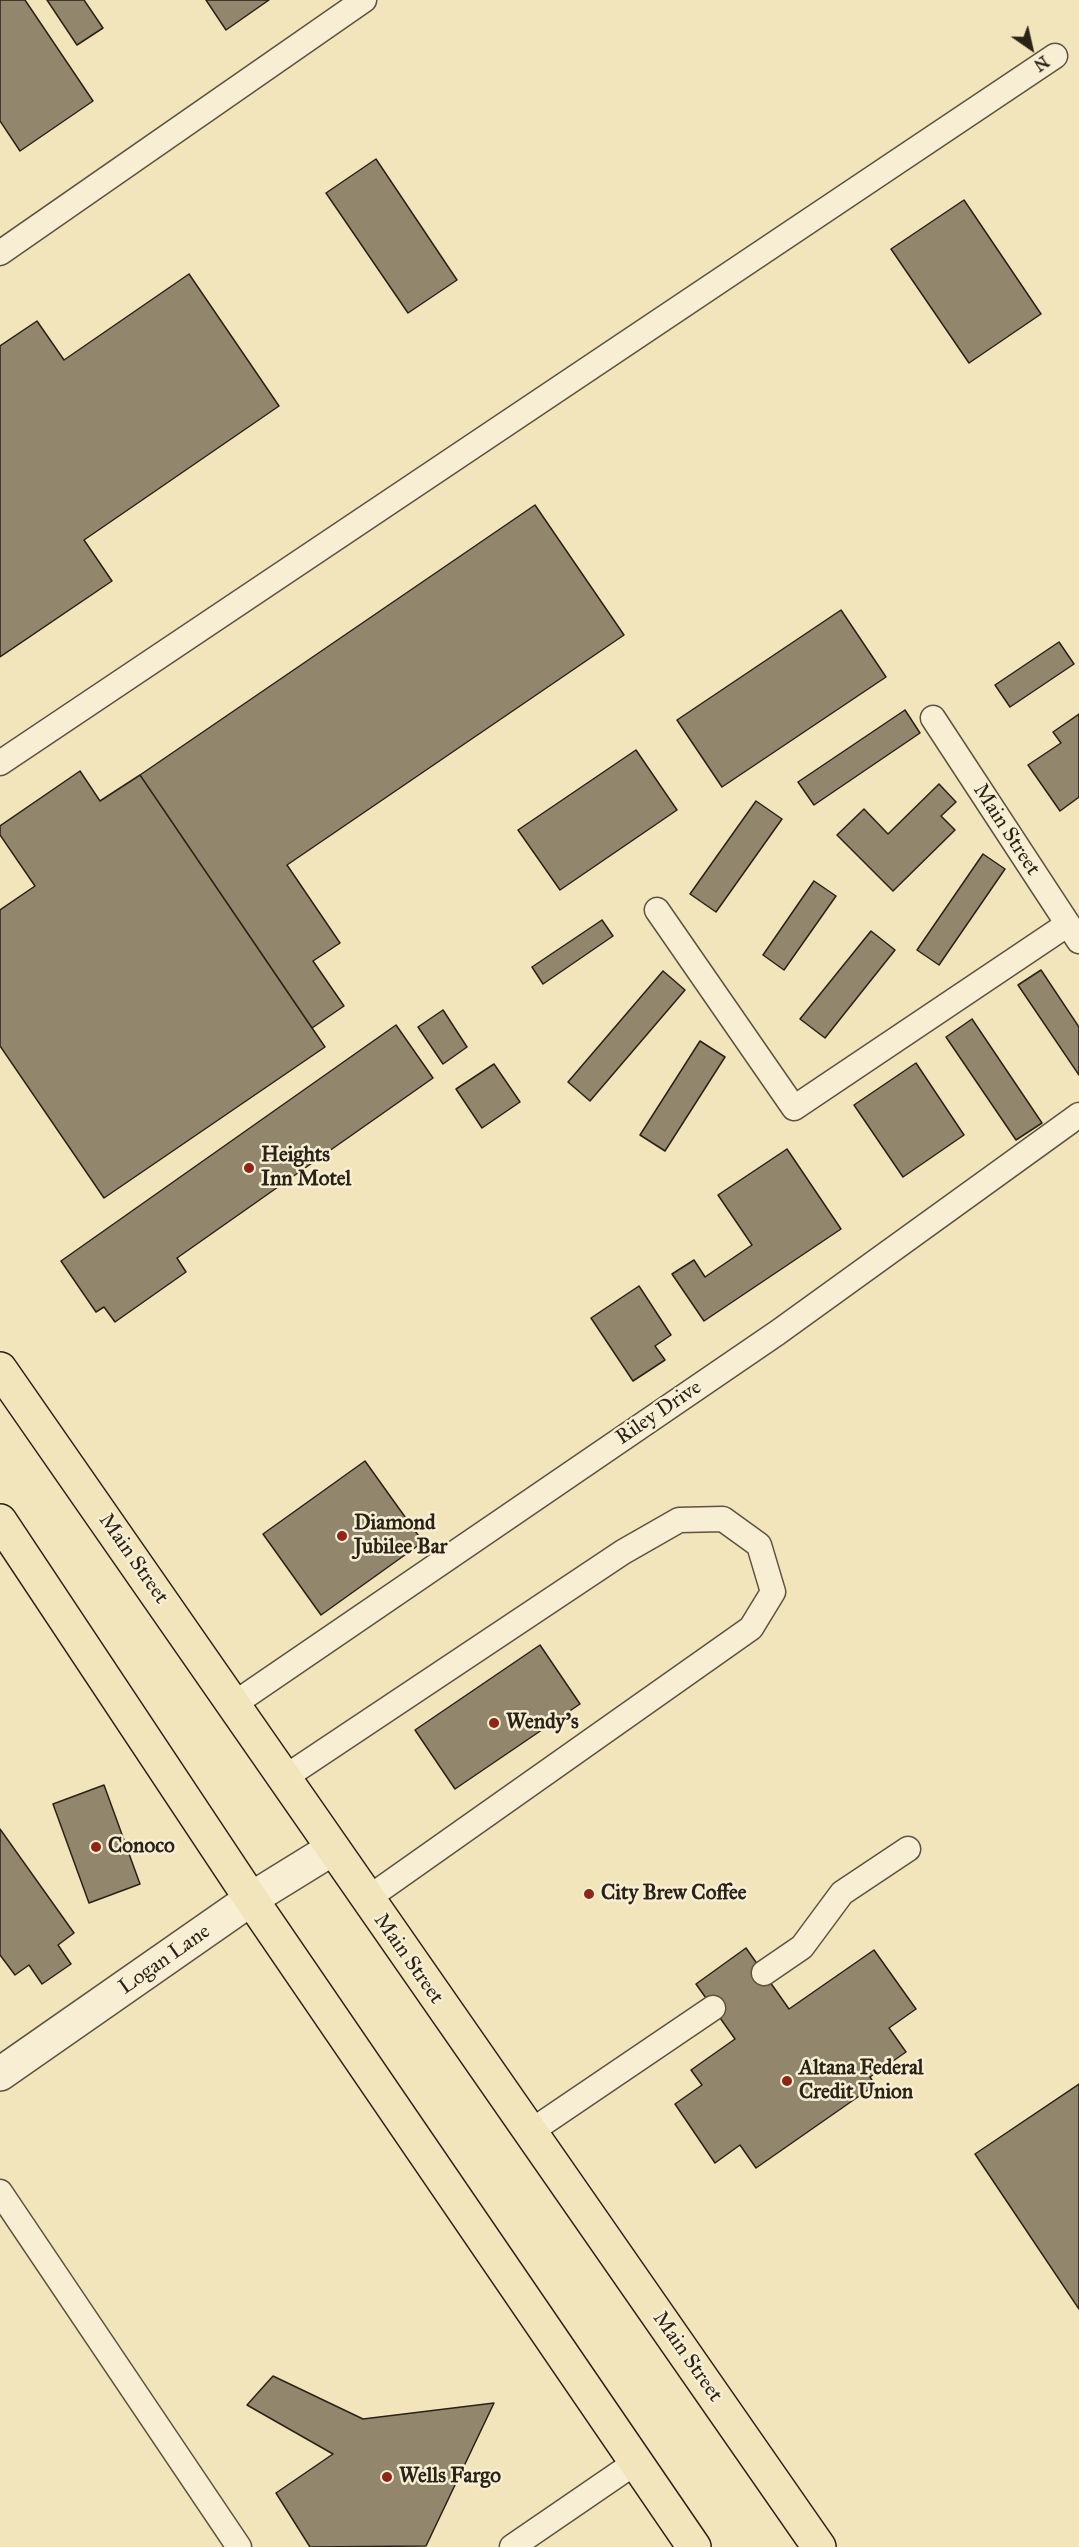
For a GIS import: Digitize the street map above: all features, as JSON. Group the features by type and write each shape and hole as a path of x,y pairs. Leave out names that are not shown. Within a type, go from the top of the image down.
{"main road":[{"name":"Main Street","path":"0,1369 819,2547"},
{"path":"0,1521 251,1899 694,2547"}],"street":[{"name":"Logan Lane","path":"0,2074 251,1899 332,1849"}],"lane":[{"path":"0,253 364,0"},
{"path":"0,763 1055,57"},
{"name":"Main Street","path":"933,718 1073,932"},
{"path":"657,910 794,1108 1073,932"},
{"name":"Riley Drive","path":"234,1704 777,1333 1079,1115"},
{"path":"284,1778 623,1552 680,1520 723,1519 759,1545 773,1592 751,1628 367,1899"},
{"path":"764,1973 802,1947 842,1893 908,1849"},
{"path":"530,2132 713,2008"},
{"path":"0,2192 239,2547"},
{"path":"512,2547 636,2462"}],"building":[{"path":"0,0 25,0 93,101 20,151 0,121"},
{"path":"47,0 84,0 103,28 77,45"},
{"path":"206,0 269,0 226,30"},
{"path":"376,159 457,280 408,313 326,193"},
{"path":"964,200 1041,314 969,363 891,249"},
{"path":"189,274 279,406 84,540 112,581 0,657 0,346 37,321 64,360"},
{"path":"535,505 624,635 287,865 340,943 313,961 344,1006 312,1028 140,775"},
{"path":"841,610 886,677 722,787 677,720"},
{"path":"1059,642 1074,664 1010,707 995,685"},
{"path":"905,710 920,733 814,805 798,782"},
{"path":"1079,714 1079,797 1060,811 1028,765 1061,743 1053,732"},
{"path":"636,750 677,810 560,890 518,830"},
{"path":"80,771 100,801 140,775 325,1047 104,1198 0,1046 0,910 35,886 0,835 0,826"},
{"path":"939,784 956,802 941,816 955,830 893,891 837,835 864,809 888,834"},
{"path":"756,801 782,819 716,912 690,894"},
{"path":"983,854 1005,869 939,965 917,950"},
{"path":"814,881 836,896 784,970 763,955"},
{"path":"602,920 613,936 543,984 532,967"},
{"path":"871,931 895,950 825,1038 800,1019"},
{"path":"1041,970 1079,1027 1079,1075 1018,985"},
{"path":"663,971 685,990 590,1101 568,1082"},
{"path":"443,1010 467,1047 443,1064 418,1027"},
{"path":"972,1019 1042,1123 1016,1140 946,1037"},
{"name":"Heights Inn Motel","path":"396,1025 433,1078 177,1258 186,1272 115,1322 104,1307 96,1312 61,1261"},
{"path":"700,1041 725,1057 665,1151 640,1135"},
{"path":"916,1063 964,1135 903,1177 854,1105"},
{"path":"494,1064 520,1102 482,1128 456,1089"},
{"path":"787,1149 841,1229 704,1321 672,1274 694,1260 705,1277 752,1245 718,1195"},
{"path":"639,1286 671,1335 655,1346 665,1360 633,1381 591,1318"},
{"path":"365,1461 423,1542 321,1615 263,1534"},
{"path":"540,1645 580,1704 455,1789 415,1730"},
{"path":"104,1785 140,1884 89,1903 53,1804"},
{"path":"0,1829 74,1933 58,1945 71,1964 42,1984 29,1965 15,1975 0,1955"},
{"path":"746,1948 789,2009 874,1950 916,2009 889,2028 906,2052 870,2077 875,2085 756,2168 740,2145 715,2163 675,2104 702,2085 691,2070 735,2039 696,1984"},
{"path":"1079,2084 1079,2309 975,2154"},
{"path":"273,2376 363,2419 494,2403 426,2546 310,2547 276,2493 333,2454 247,2405"}],"place":[{"name":"Heights Inn Motel","path":"249,1168"},
{"name":"Diamond Jubilee Bar","path":"342,1536"},
{"name":"Wendy's","path":"494,1723"},
{"name":"Conoco","path":"96,1847"},
{"name":"City Brew Coffee","path":"589,1894"},
{"name":"Altana Federal Credit Union","path":"787,2081"},
{"name":"Wells Fargo","path":"387,2477"}]}
